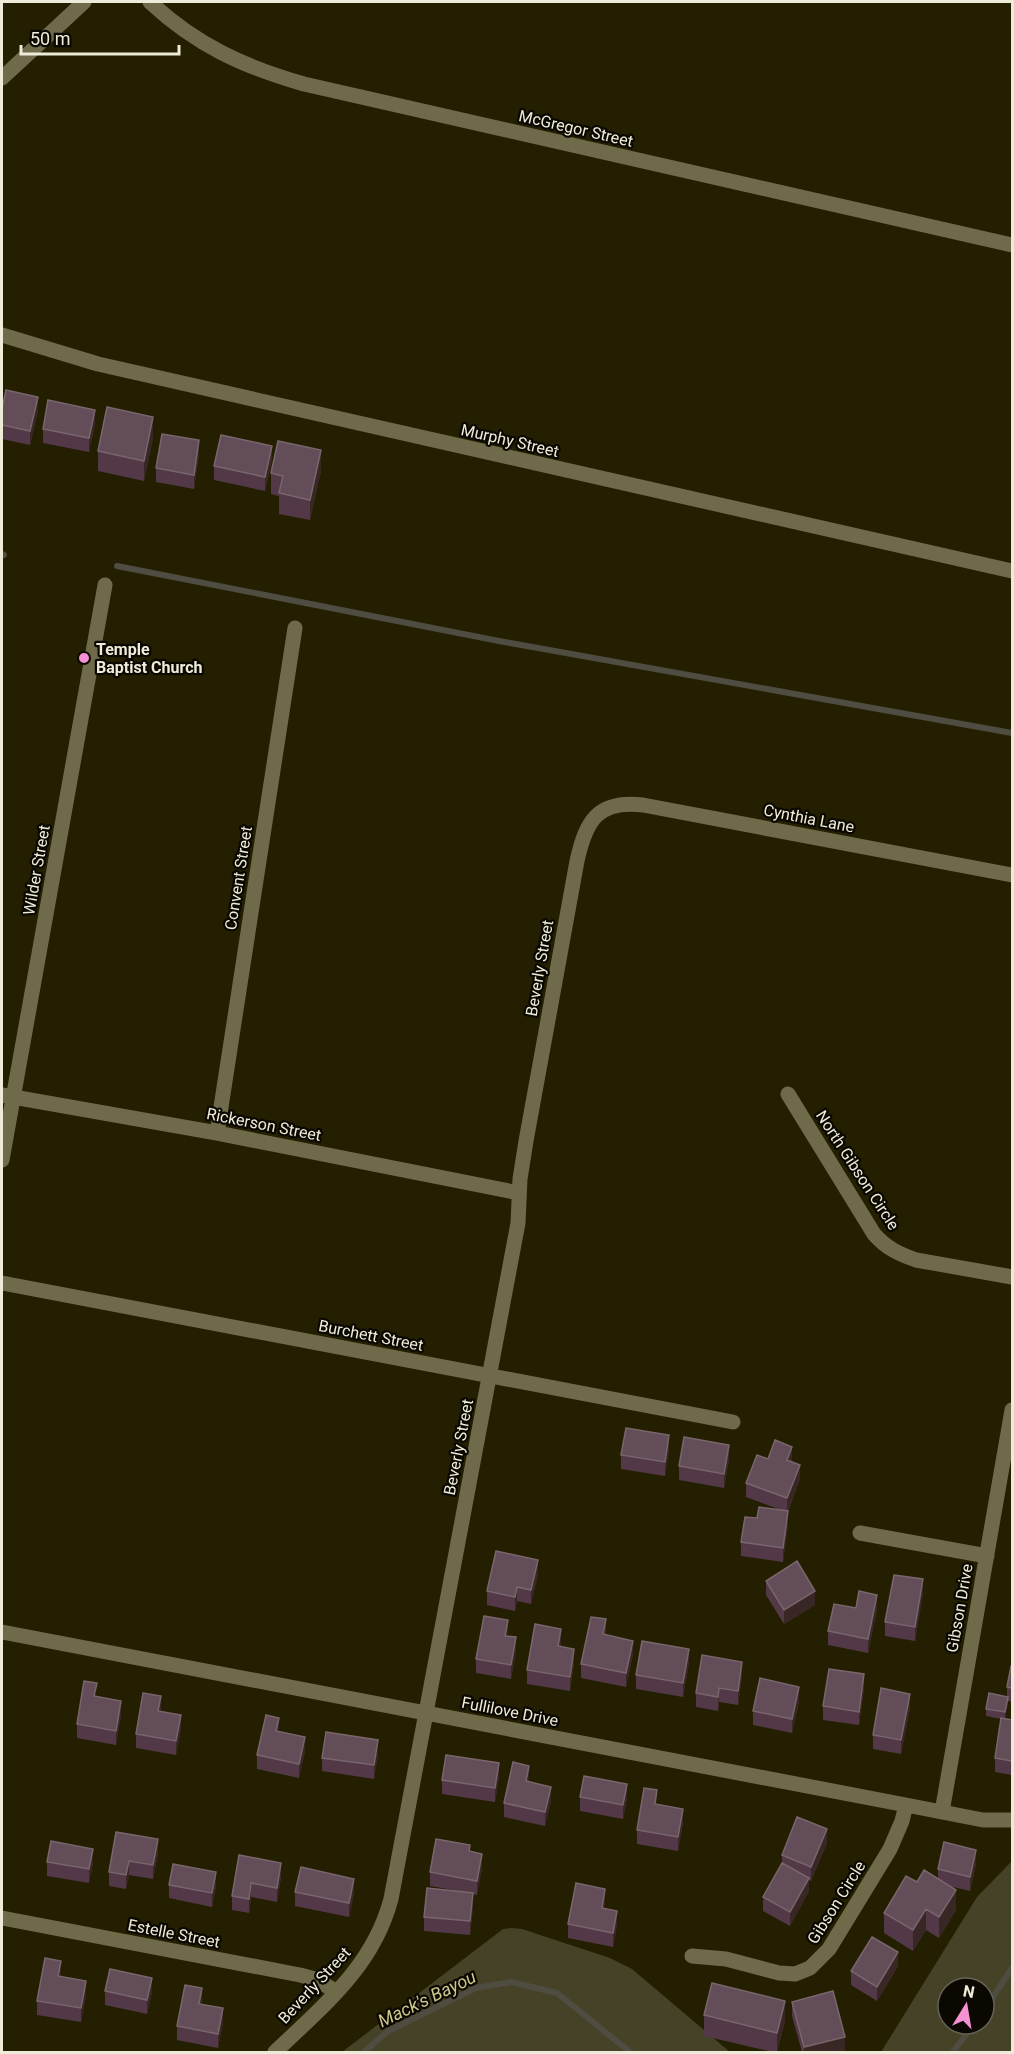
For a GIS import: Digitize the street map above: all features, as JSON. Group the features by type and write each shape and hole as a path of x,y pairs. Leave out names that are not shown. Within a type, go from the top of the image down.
{"street":[{"path":"2,78 84,2"},
{"name":"McGregor Street","path":"150,2 192,36 223,55 264,73 339,93 1012,245"},
{"name":"Murphy Street","path":"2,335 98,364 1012,571"},
{"name":"Wilder Street","path":"2,1160 7,1096 105,585"},
{"name":"Convent Street","path":"217,1133 295,628"},
{"name":"Cynthia Lane","path":"599,812 611,806 623,804 643,805 1012,875"},
{"name":"Beverly Street","path":"275,2052 337,1992 378,1938 386,1918 396,1878 518,1223 519,1193 531,1112 579,852 587,830 599,812"},
{"name":"North Gibson Circle","path":"788,1094 881,1242 902,1255 916,1260 1012,1277"},
{"name":"Rickerson Street","path":"7,1096 217,1133 519,1193"},
{"name":"Burchett Street","path":"2,1283 733,1422"},
{"name":"Gibson Drive","path":"942,1812 1012,1410"},
{"path":"860,1533 987,1556"},
{"name":"Fullilove Drive","path":"2,1632 983,1820 1012,1820"},
{"name":"Gibson Circle","path":"692,1956 726,1959 779,1973 795,1974 810,1968 830,1949 890,1849 900,1828 906,1805"},
{"name":"Estelle Street","path":"2,1918 300,1975 315,1979 337,1992"}],"shaded area":[{"path":"1012,1861 1012,2052 881,2052 977,1897"},
{"path":"503,1929 522,1929 610,1958 632,1969 730,2052 342,2052"}],"building":[{"path":"6,390 38,397 30,431 2,425 2,409"},
{"path":"48,400 95,410 89,438 43,429"},
{"path":"107,407 153,417 144,461 98,451"},
{"path":"162,434 199,440 194,475 156,468"},
{"path":"221,435 272,446 265,477 214,466"},
{"path":"278,441 321,450 310,500 279,493 283,476 271,473"},
{"path":"626,1428 669,1435 665,1462 621,1455"},
{"path":"684,1437 729,1445 724,1474 679,1466"},
{"path":"775,1440 792,1447 787,1460 800,1465 787,1498 746,1483 757,1455 768,1459"},
{"path":"759,1507 788,1511 783,1548 741,1542 745,1517 757,1518"},
{"path":"496,1551 538,1560 531,1590 517,1587 515,1597 487,1591"},
{"path":"797,1561 815,1591 784,1610 766,1581"},
{"path":"894,1575 923,1579 915,1627 885,1622"},
{"path":"859,1591 877,1595 868,1639 828,1631 834,1604 856,1608"},
{"path":"484,1616 508,1620 505,1636 516,1637 511,1665 476,1659"},
{"path":"591,1617 606,1619 603,1634 633,1641 626,1673 581,1664"},
{"path":"535,1624 561,1629 558,1646 574,1649 570,1677 527,1670"},
{"path":"642,1641 689,1649 683,1683 636,1675"},
{"path":"702,1655 742,1662 738,1691 719,1688 718,1697 696,1693"},
{"path":"1012,1666 1012,1688 1007,1687"},
{"path":"829,1669 864,1674 859,1712 823,1706"},
{"path":"760,1678 799,1687 792,1719 753,1711"},
{"path":"84,1681 97,1683 94,1696 121,1701 116,1731 77,1724"},
{"path":"881,1688 910,1694 901,1740 873,1735"},
{"path":"143,1693 161,1696 158,1711 181,1715 176,1741 136,1734"},
{"path":"989,1693 1008,1697 1005,1712 986,1709"},
{"path":"266,1715 279,1718 276,1731 305,1737 299,1764 257,1755"},
{"path":"1001,1718 1012,1720 1012,1761 995,1758"},
{"path":"326,1732 378,1740 374,1765 322,1758"},
{"path":"446,1755 499,1763 495,1788 442,1780"},
{"path":"513,1762 529,1766 526,1781 551,1787 545,1812 504,1803"},
{"path":"584,1776 627,1784 623,1805 580,1797"},
{"path":"644,1788 657,1790 655,1804 683,1809 678,1837 637,1830"},
{"path":"797,1817 827,1829 811,1867 782,1855"},
{"path":"116,1832 158,1839 153,1865 129,1861 126,1875 109,1872"},
{"path":"436,1839 470,1845 469,1851 482,1854 477,1881 430,1872"},
{"path":"51,1841 93,1849 89,1869 47,1862"},
{"path":"944,1842 976,1850 970,1877 938,1869"},
{"path":"239,1855 281,1863 277,1888 251,1883 249,1899 232,1896"},
{"path":"782,1863 809,1878 790,1912 763,1897"},
{"path":"173,1864 216,1872 212,1893 169,1885"},
{"path":"301,1867 354,1879 349,1903 295,1892"},
{"path":"924,1870 956,1890 939,1917 926,1909 913,1930 884,1913 906,1876 917,1882"},
{"path":"576,1883 605,1889 602,1908 617,1911 613,1933 568,1924"},
{"path":"427,1888 473,1893 470,1921 424,1917"},
{"path":"872,1937 898,1952 877,1987 851,1971"},
{"path":"45,1958 61,1961 58,1976 86,1981 81,2008 37,2001"},
{"path":"110,1969 152,1978 147,2000 105,1991"},
{"path":"712,1983 785,2001 777,2033 704,2015"},
{"path":"185,1985 202,1988 199,2004 223,2008 218,2034 177,2026"},
{"path":"833,1991 845,2037 804,2047 792,2002"}],"waterway":[{"path":"117,566 499,641 1012,733"},
{"name":"Mack's Bayou","path":"996,1993 1012,1968"},
{"name":"Mack's Bayou","path":"364,2052 388,2031 476,1988 511,1982 557,1993 630,2052"},
{"name":"Mack's Bayou","path":"953,2052 965,2036"}],"place":[{"name":"Temple Baptist Church","path":"84,658"}]}
